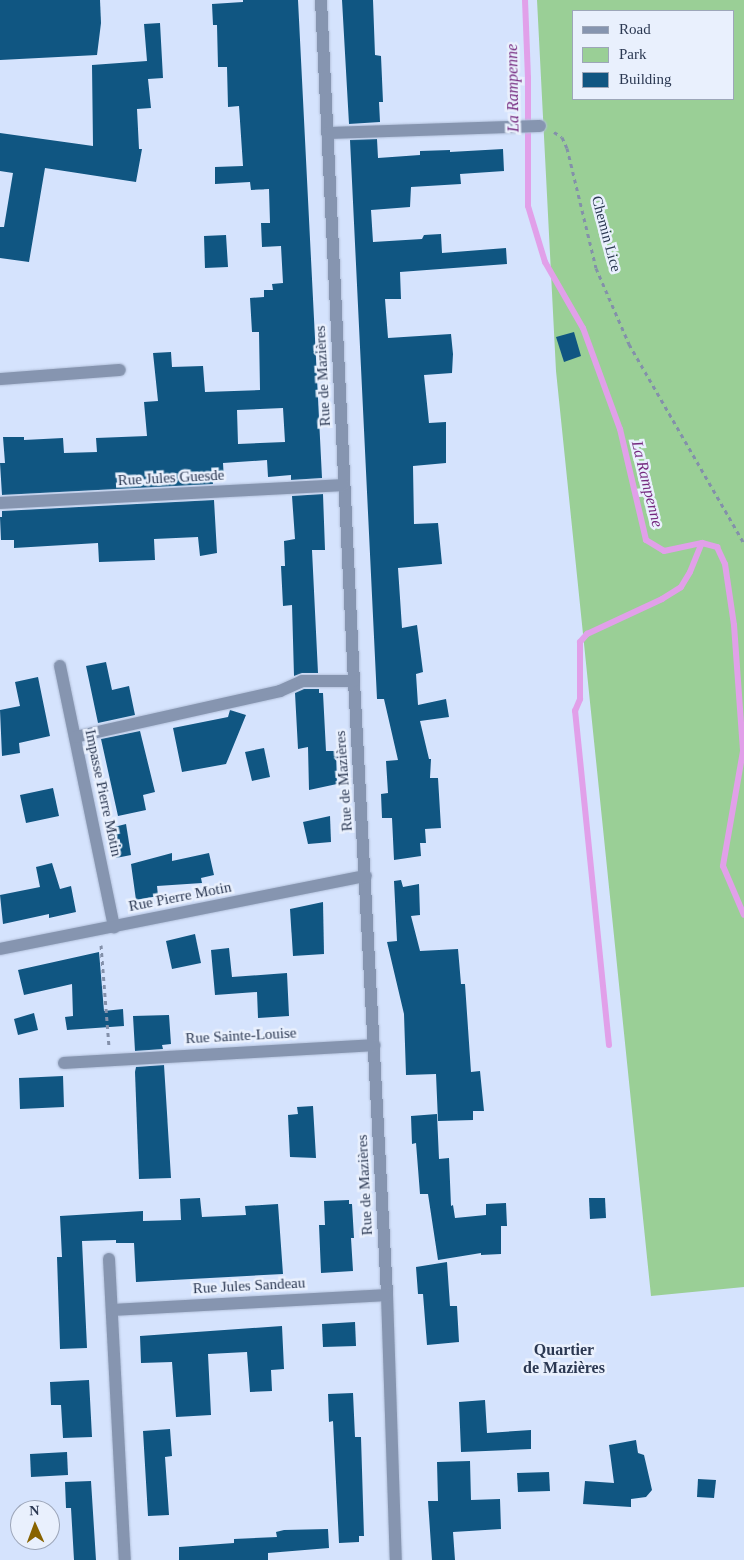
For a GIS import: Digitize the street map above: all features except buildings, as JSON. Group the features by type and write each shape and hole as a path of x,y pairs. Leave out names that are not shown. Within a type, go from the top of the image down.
{"street":[{"name":"Rue de Mazières","path":"321,0 344,485 387,1295 396,1560"},
{"path":"327,133 540,126"},
{"path":"0,379 120,370"},
{"name":"Rue Jules Guesde","path":"0,503 344,485"},
{"name":"Impasse Pierre Motin","path":"60,666 114,927"},
{"path":"75,737 280,691 302,681 354,681"},
{"name":"Rue Pierre Motin","path":"0,949 366,876"},
{"name":"Rue Sainte-Louise","path":"64,1064 374,1045"},
{"path":"110,1259 125,1560"},
{"name":"Rue Jules Sandeau","path":"113,1310 387,1295"}],"path":[{"name":"Chemin Lice","path":"540,126 550,129 562,138 567,148 596,268 629,344 744,543"},
{"path":"100,929 110,1060"}],"green space":[{"path":"537,0 744,0 744,1287 651,1296 556,371"}],"waterway":[{"name":"La Rampenne","path":"525,0 528,78 528,206 545,262 583,328 620,429 646,540 664,551 702,543 717,547 725,564 734,625 743,751 723,866 744,915"},
{"path":"609,1045 575,711 580,699 580,642 587,634 662,599 681,587 690,572 702,543"}],"district":[{"name":"Quartier de Mazières","path":"564,1359"}]}
